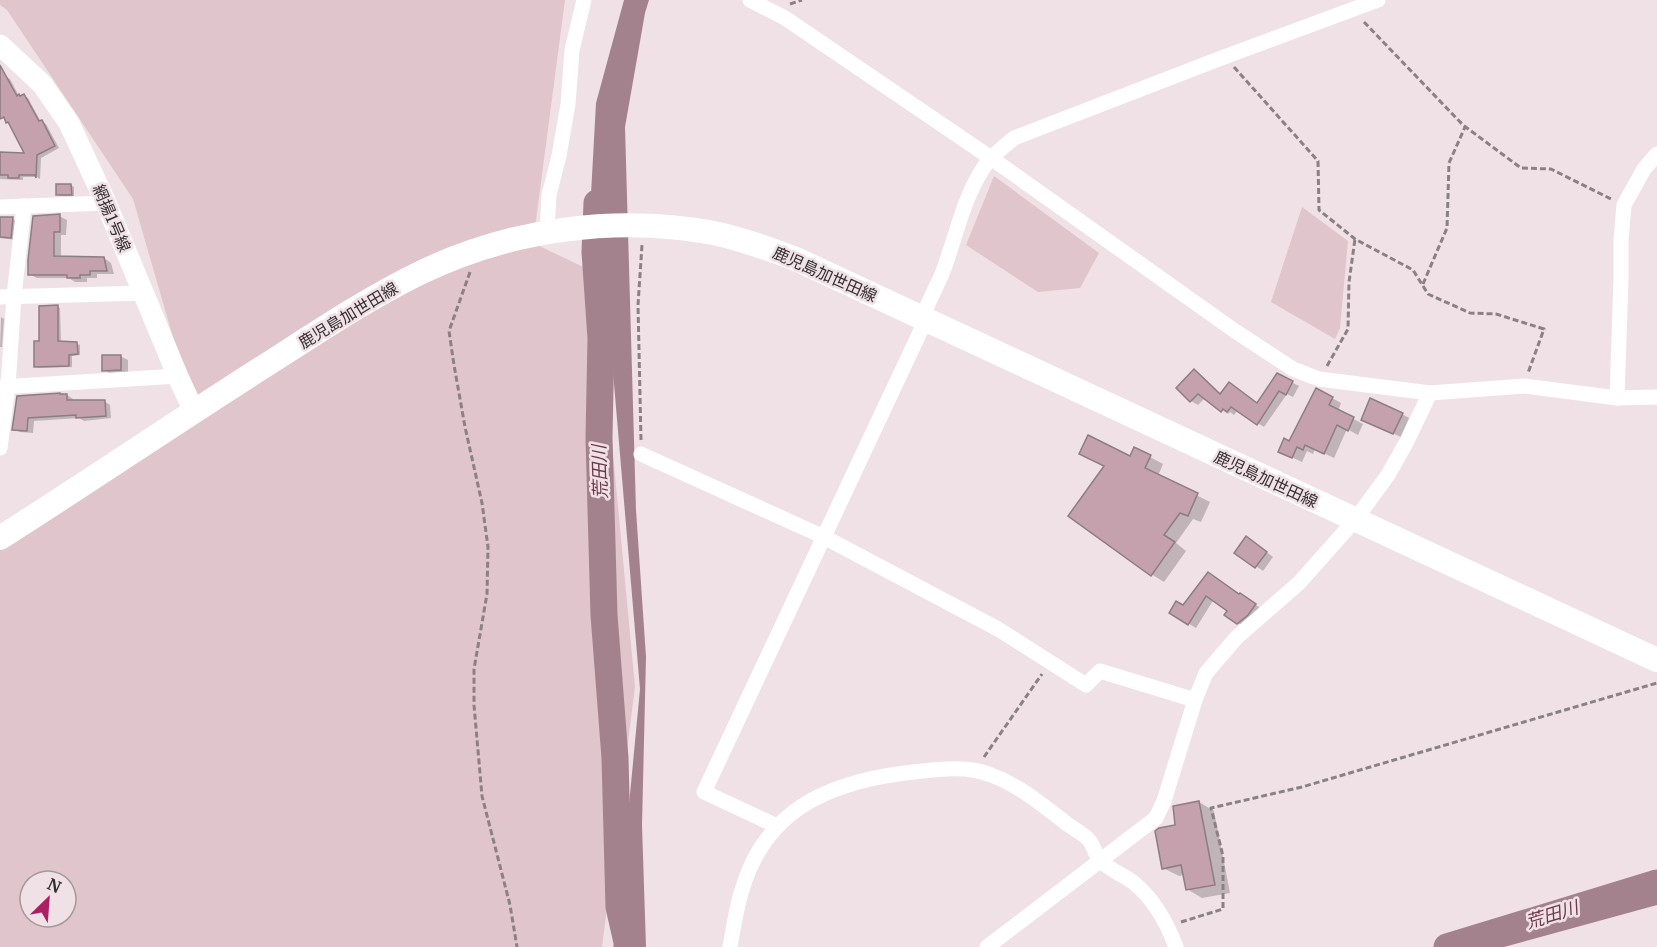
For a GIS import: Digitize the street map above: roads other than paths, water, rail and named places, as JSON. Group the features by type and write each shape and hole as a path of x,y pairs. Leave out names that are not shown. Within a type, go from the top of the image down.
{"main road":[{"name":"鹿児島加世田線","path":"1,536 363,304 423,272 480,248 557,230 643,226 713,233 747,241 796,259 1657,660"}],"street":[{"path":"557,230 549,195 568,105 572,50 584,0"},
{"path":"750,0 785,18 992,158 1275,359 1293,369 1319,380 1430,393 1524,386 1617,398 1657,397"},
{"path":"777,826 704,792 921,330 922,318 945,267 961,215 984,166 1014,138 1378,0"},
{"name":"網揚1号線","path":"0,45 42,84 69,123 106,203 194,411"},
{"path":"1617,398 1624,205 1644,169 1657,154"},
{"path":"0,207 106,203"},
{"path":"0,448 7,296 24,206"},
{"path":"7,296 143,293"},
{"path":"4,386 178,376"},
{"path":"987,947 1155,818 1164,801 1195,700 1206,673 1237,636 1299,583 1354,520 1388,475 1430,393"},
{"path":"641,454 824,537 998,629 1086,685 1100,671 1195,700"},
{"path":"730,947 740,894 755,856 777,826 807,802 841,786 862,780 925,771 959,769 975,770 1004,781 1089,840 1100,860 1151,899 1168,926 1176,947"}],"waterway":[{"name":"荒田川","path":"597,203 595,252 601,338 599,438 604,615 615,758 619,907 627,947"},
{"name":"荒田川","path":"1447,947 1657,883"}]}
